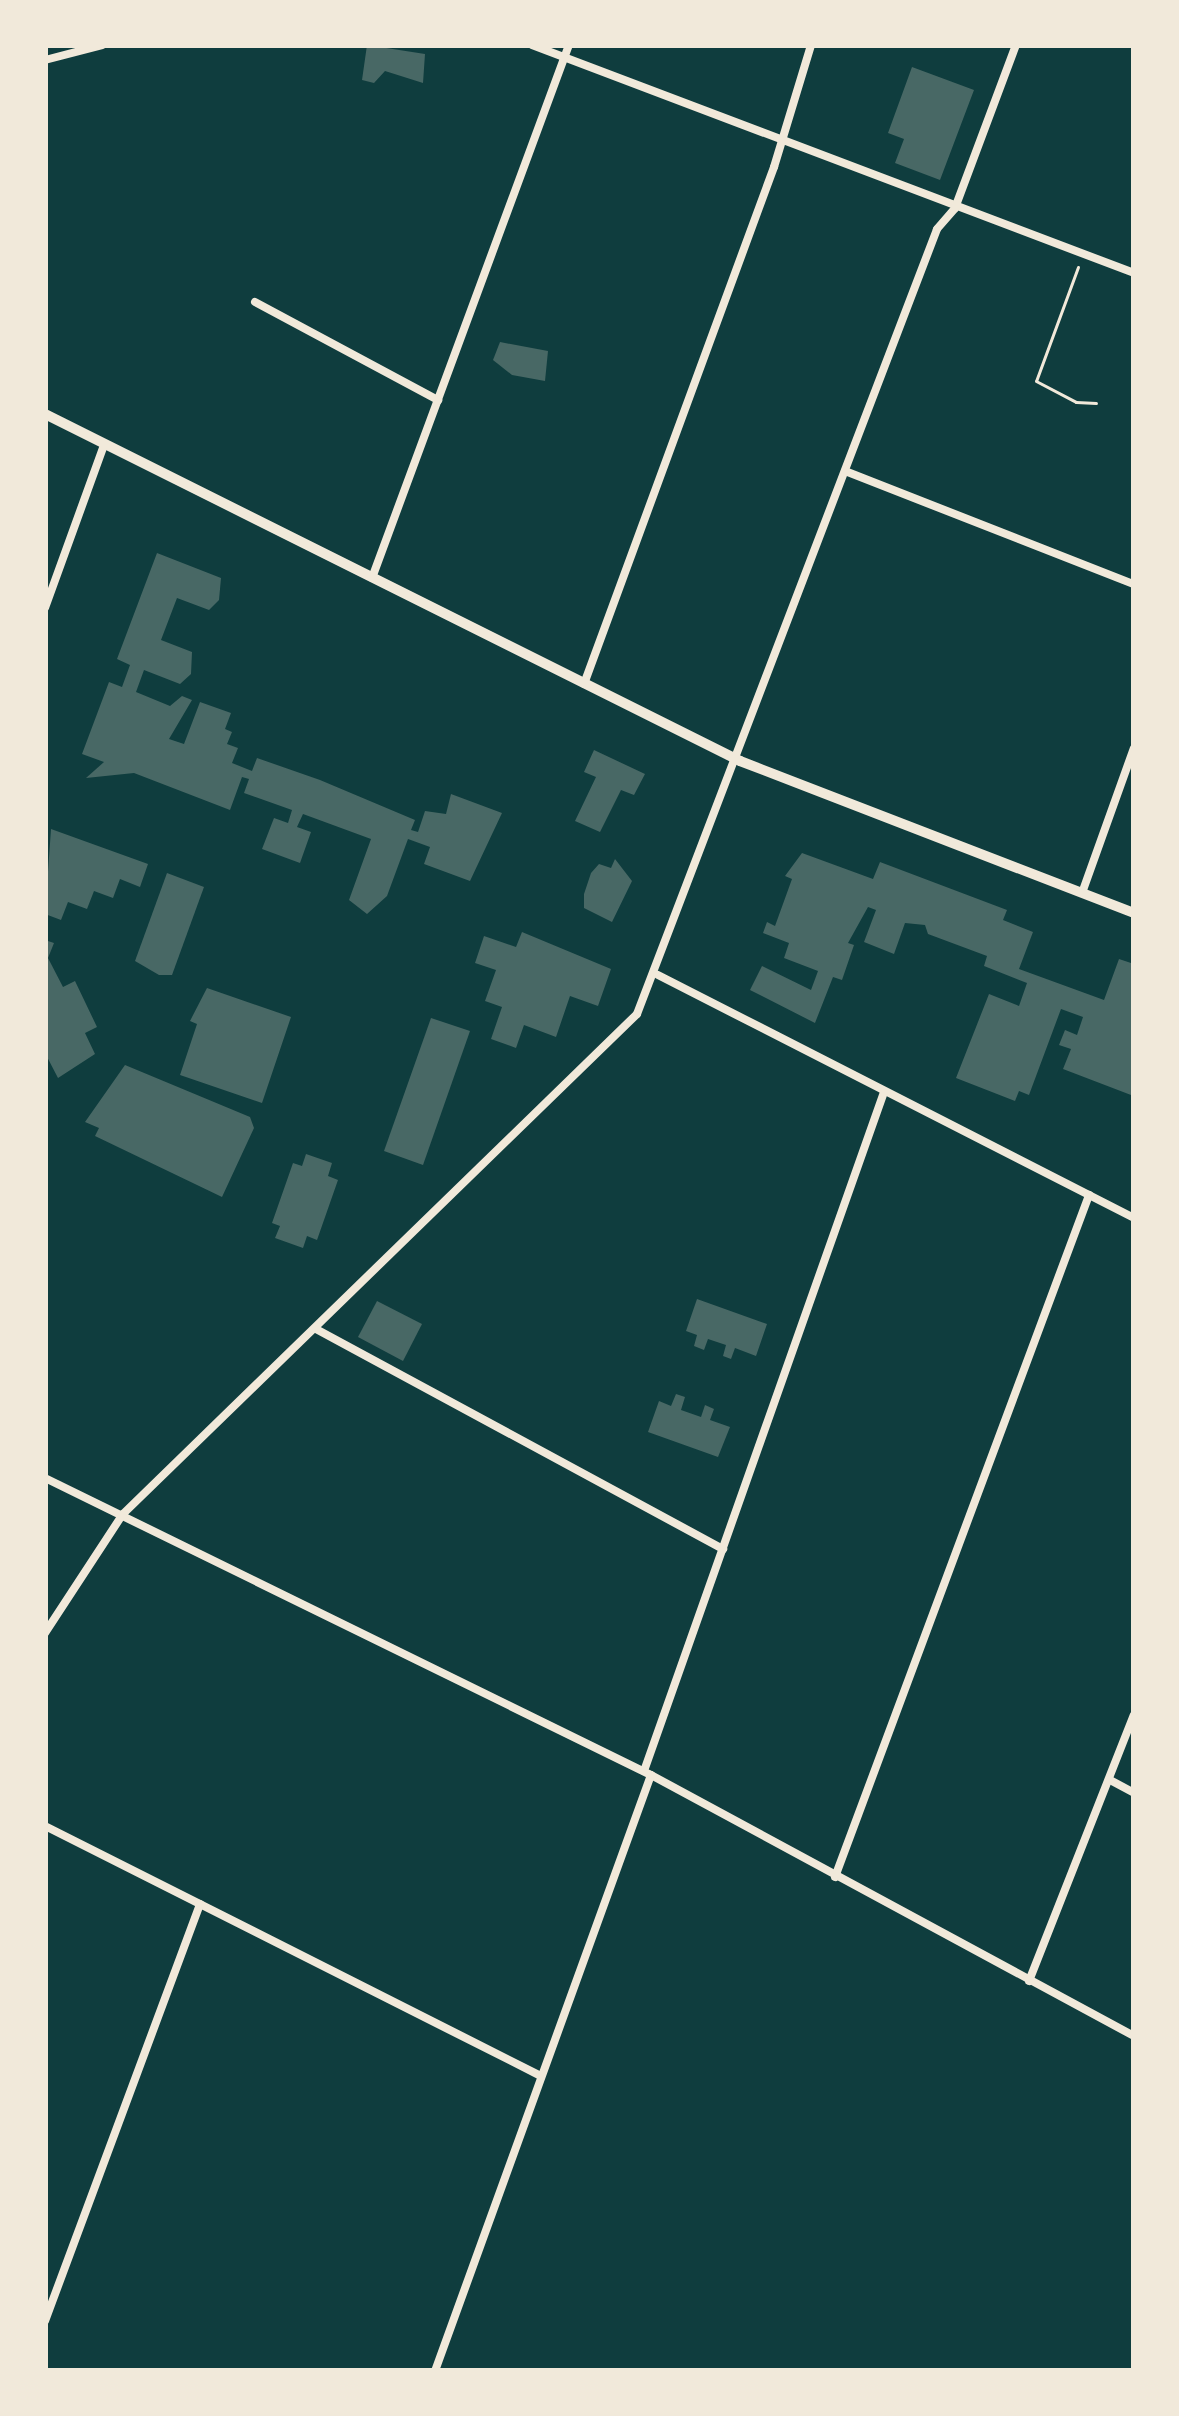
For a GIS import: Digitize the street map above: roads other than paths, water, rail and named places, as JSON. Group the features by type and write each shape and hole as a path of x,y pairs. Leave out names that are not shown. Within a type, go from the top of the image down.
{"street":[{"path":"45,60 102,45"},
{"path":"532,45 776,142 1134,273"},
{"path":"372,578 569,45"},
{"path":"584,683 775,167 776,142 811,45"},
{"path":"45,1633 122,1514 637,1014 658,975 740,761 937,229 955,208 1016,45"},
{"path":"255,302 437,400"},
{"path":"45,414 740,761 1134,914"},
{"path":"45,608 104,445"},
{"path":"844,471 1134,584"},
{"path":"1082,893 1134,748"},
{"path":"658,975 1134,1218"},
{"path":"435,2371 884,1092"},
{"path":"835,1877 1090,1195"},
{"path":"316,1329 723,1549"},
{"path":"45,1478 647,1773 1134,2036"},
{"path":"1029,1981 1134,1715"},
{"path":"1110,1780 1134,1793"},
{"path":"45,1826 541,2076"},
{"path":"45,2321 200,1904"}]}
